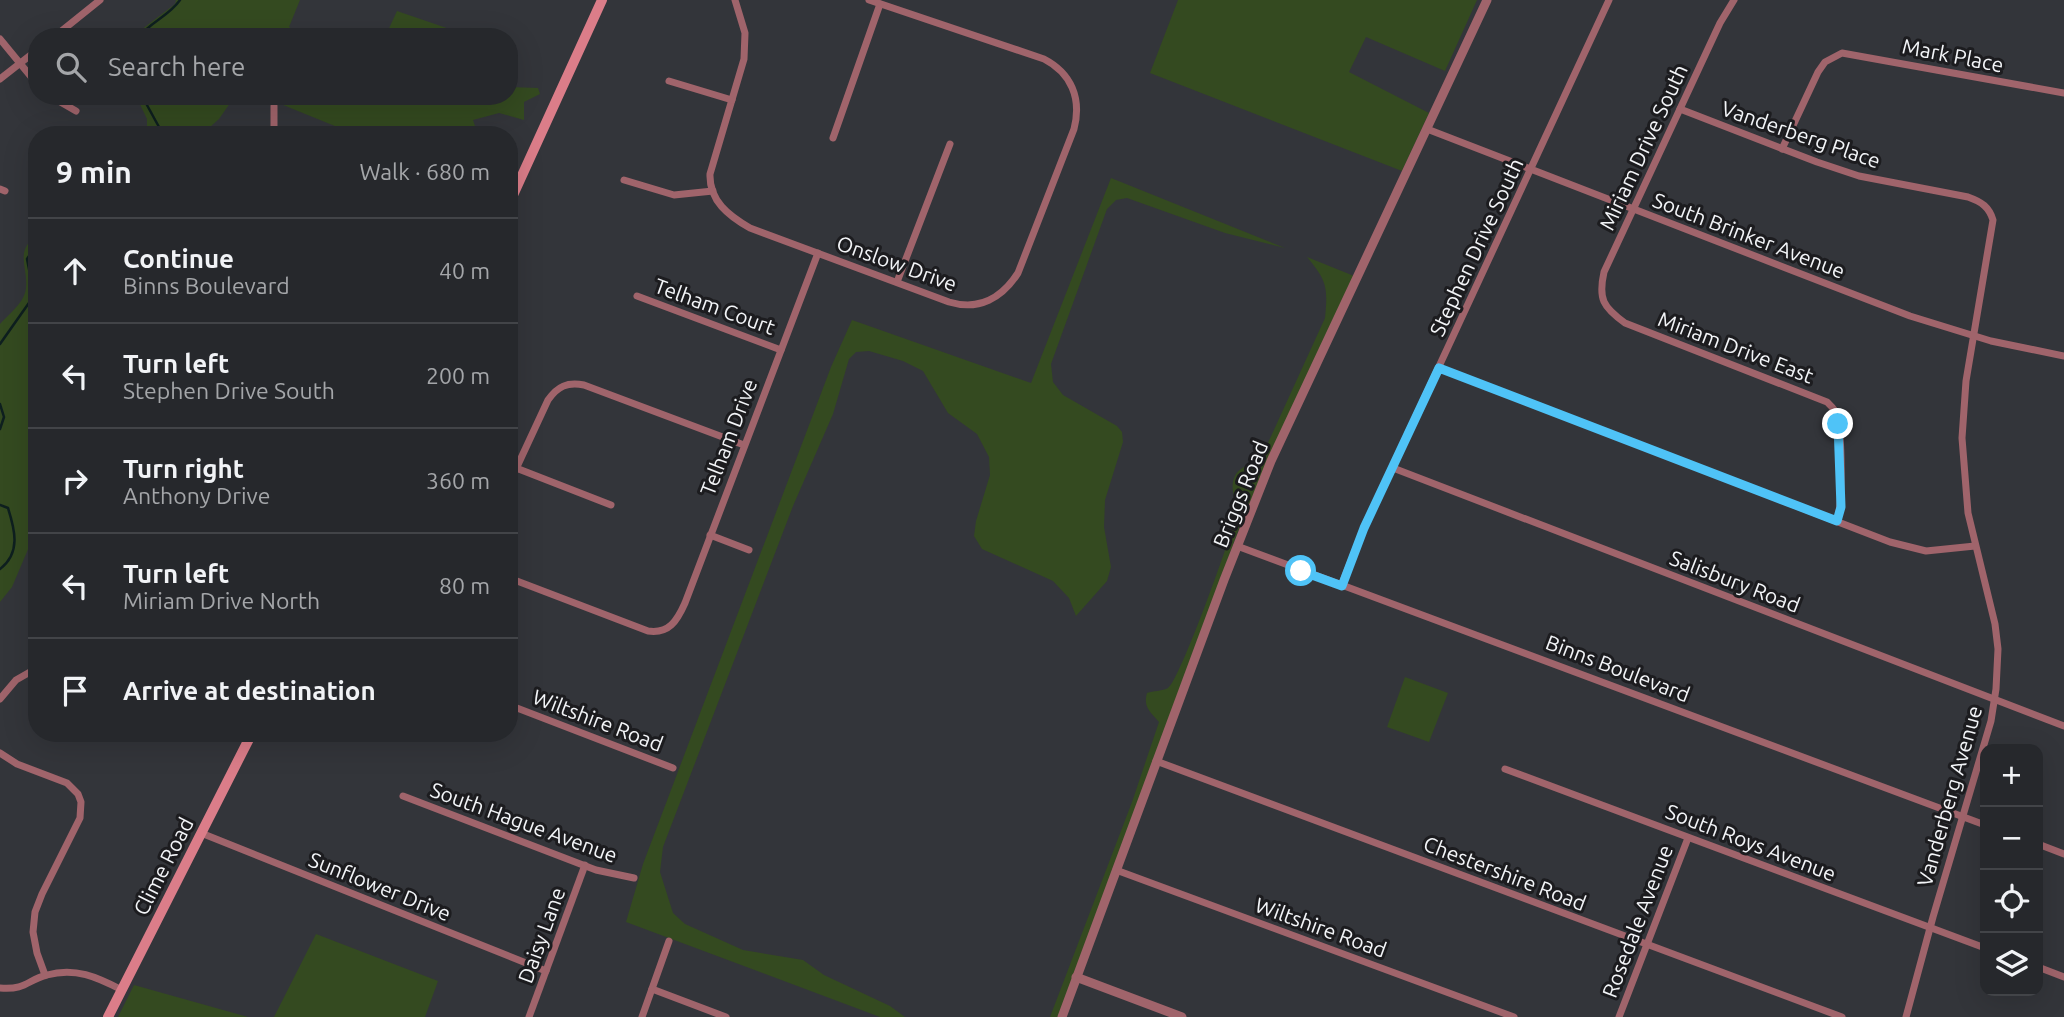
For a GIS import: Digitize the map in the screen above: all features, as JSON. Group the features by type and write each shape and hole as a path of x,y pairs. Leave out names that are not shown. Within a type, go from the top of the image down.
{"main road":[{"path":"518,184 601,0"},
{"name":"Clime Road","path":"108,1017 248,742"}],"street":[{"path":"65,28 100,0"},
{"path":"624,180 674,195 713,191 710,183 711,167 742,71 746,48 745,33 735,0"},
{"path":"833,138 880,4 869,0"},
{"name":"Briggs Road","path":"1062,1017 1271,461 1487,0"},
{"name":"Stephen Drive South","path":"1342,586 1364,528 1609,0"},
{"name":"Miriam Drive South","path":"1610,312 1601,298 1604,272 1720,23 1734,0"},
{"name":"Onslow Drive","path":"713,191 720,206 750,228 964,305 987,302 1010,286 1018,273 1074,129 1077,99 1070,81 1062,71 1044,59 880,4"},
{"path":"0,38 28,73"},
{"name":"Mark Place","path":"1782,149 1818,72 1825,62 1835,55 1850,53 2064,93"},
{"path":"0,79 28,56"},
{"path":"669,81 732,100"},
{"path":"66,105 76,111"},
{"path":"274,106 274,126"},
{"name":"Vanderberg Place","path":"1680,109 1859,176 1968,197 1980,201 1990,210"},
{"name":"South Brinker Avenue","path":"1427,129 1910,316 1974,336 2064,356"},
{"path":"897,282 950,144"},
{"name":"Vanderberg Avenue","path":"1906,1017 1995,700 1998,649 1995,624 1967,503 1962,438 1966,382 1992,231 1990,210"},
{"name":"Telham Drive","path":"518,581 648,631 666,630 675,623 818,253"},
{"name":"Telham Court","path":"636,296 781,350"},
{"name":"Miriam Drive East","path":"1610,312 1625,323 1827,401 1834,409 1838,424 1841,507 1837,521"},
{"path":"1439,368 1890,542 1926,551 1975,546"},
{"path":"518,464 554,391 564,384 574,383 744,445"},
{"name":"Salisbury Road","path":"1393,468 2064,726"},
{"path":"518,469 611,505"},
{"path":"710,535 749,551"},
{"name":"Binns Boulevard","path":"1237,546 1980,823"},
{"path":"0,699 16,680 28,673"},
{"name":"Wiltshire Road","path":"518,708 673,768"},
{"path":"0,753 17,764 67,783 74,788 81,802 80,818 35,912 33,932 45,975"},
{"name":"Chestershire Road","path":"1156,761 1842,1017"},
{"name":"South Roys Avenue","path":"1505,769 1980,946"},
{"name":"South Hague Avenue","path":"403,796 585,865 634,878"},
{"name":"Sunflower Drive","path":"201,834 546,971"},
{"name":"Rosedale Avenue","path":"1619,1017 1688,838"},
{"path":"2043,846 2064,854"},
{"name":"Daisy Lane","path":"529,1017 585,865"},
{"name":"Wiltshire Road","path":"1116,870 1514,1017"},
{"path":"642,1017 669,941"},
{"path":"2043,969 2064,977"},
{"path":"0,988 24,987 45,975 80,973 122,990"},
{"path":"1076,978 1182,1017"},
{"path":"652,989 726,1017"}],"green space":[{"path":"176,0 300,0 291,28 144,28 175,4"},
{"path":"1178,0 1477,0 1445,71 1366,37 1349,72 1429,113 1402,171 1150,73"},
{"path":"397,11 447,28 389,28"},
{"path":"518,87 538,88 540,94 524,102 524,120 499,113 473,120 475,126 335,126 283,105 518,105"},
{"path":"140,105 229,105 211,126 147,126 147,119"},
{"path":"1111,178 1285,248 1225,233 1127,198 1116,200 1107,209 1051,364 1053,382 1063,395 1117,426 1122,432 1123,442 1105,500 1104,527 1111,567 1107,581 1076,616 1069,598 1053,581 982,549 974,536 990,475 989,457 977,434 948,413 923,371 903,361 869,351 856,352 849,359 833,414 793,506 663,847 660,872 673,913 685,924 743,950 803,960 824,975 890,1006 905,1017 880,1017 626,922 643,864 831,367 852,320 1031,383"},
{"path":"28,244 28,549 12,587 0,602 0,324 25,293 25,248"},
{"path":"1307,257 1354,276 1244,515 1058,1017 1050,1017 1132,802 1159,722 1147,706 1147,693 1168,688 1183,661 1236,516 1233,485 1236,474 1262,456 1325,318 1325,285"},
{"path":"1405,677 1448,693 1429,742 1387,727"},
{"path":"316,934 438,981 425,1017 274,1017"},
{"path":"134,985 248,1017 118,1017"}],"waterway":[{"path":"147,28 180,0"},
{"path":"147,105 158,126"},
{"path":"28,258 28,264"},
{"path":"0,344 28,304"},
{"path":"0,404 4,417 0,429"},
{"path":"0,505 8,508 14,541 11,556 0,569"}],"route":[{"path":"1301,571 1342,586 1364,528 1439,368 1837,521 1841,507 1838,424"}]}
